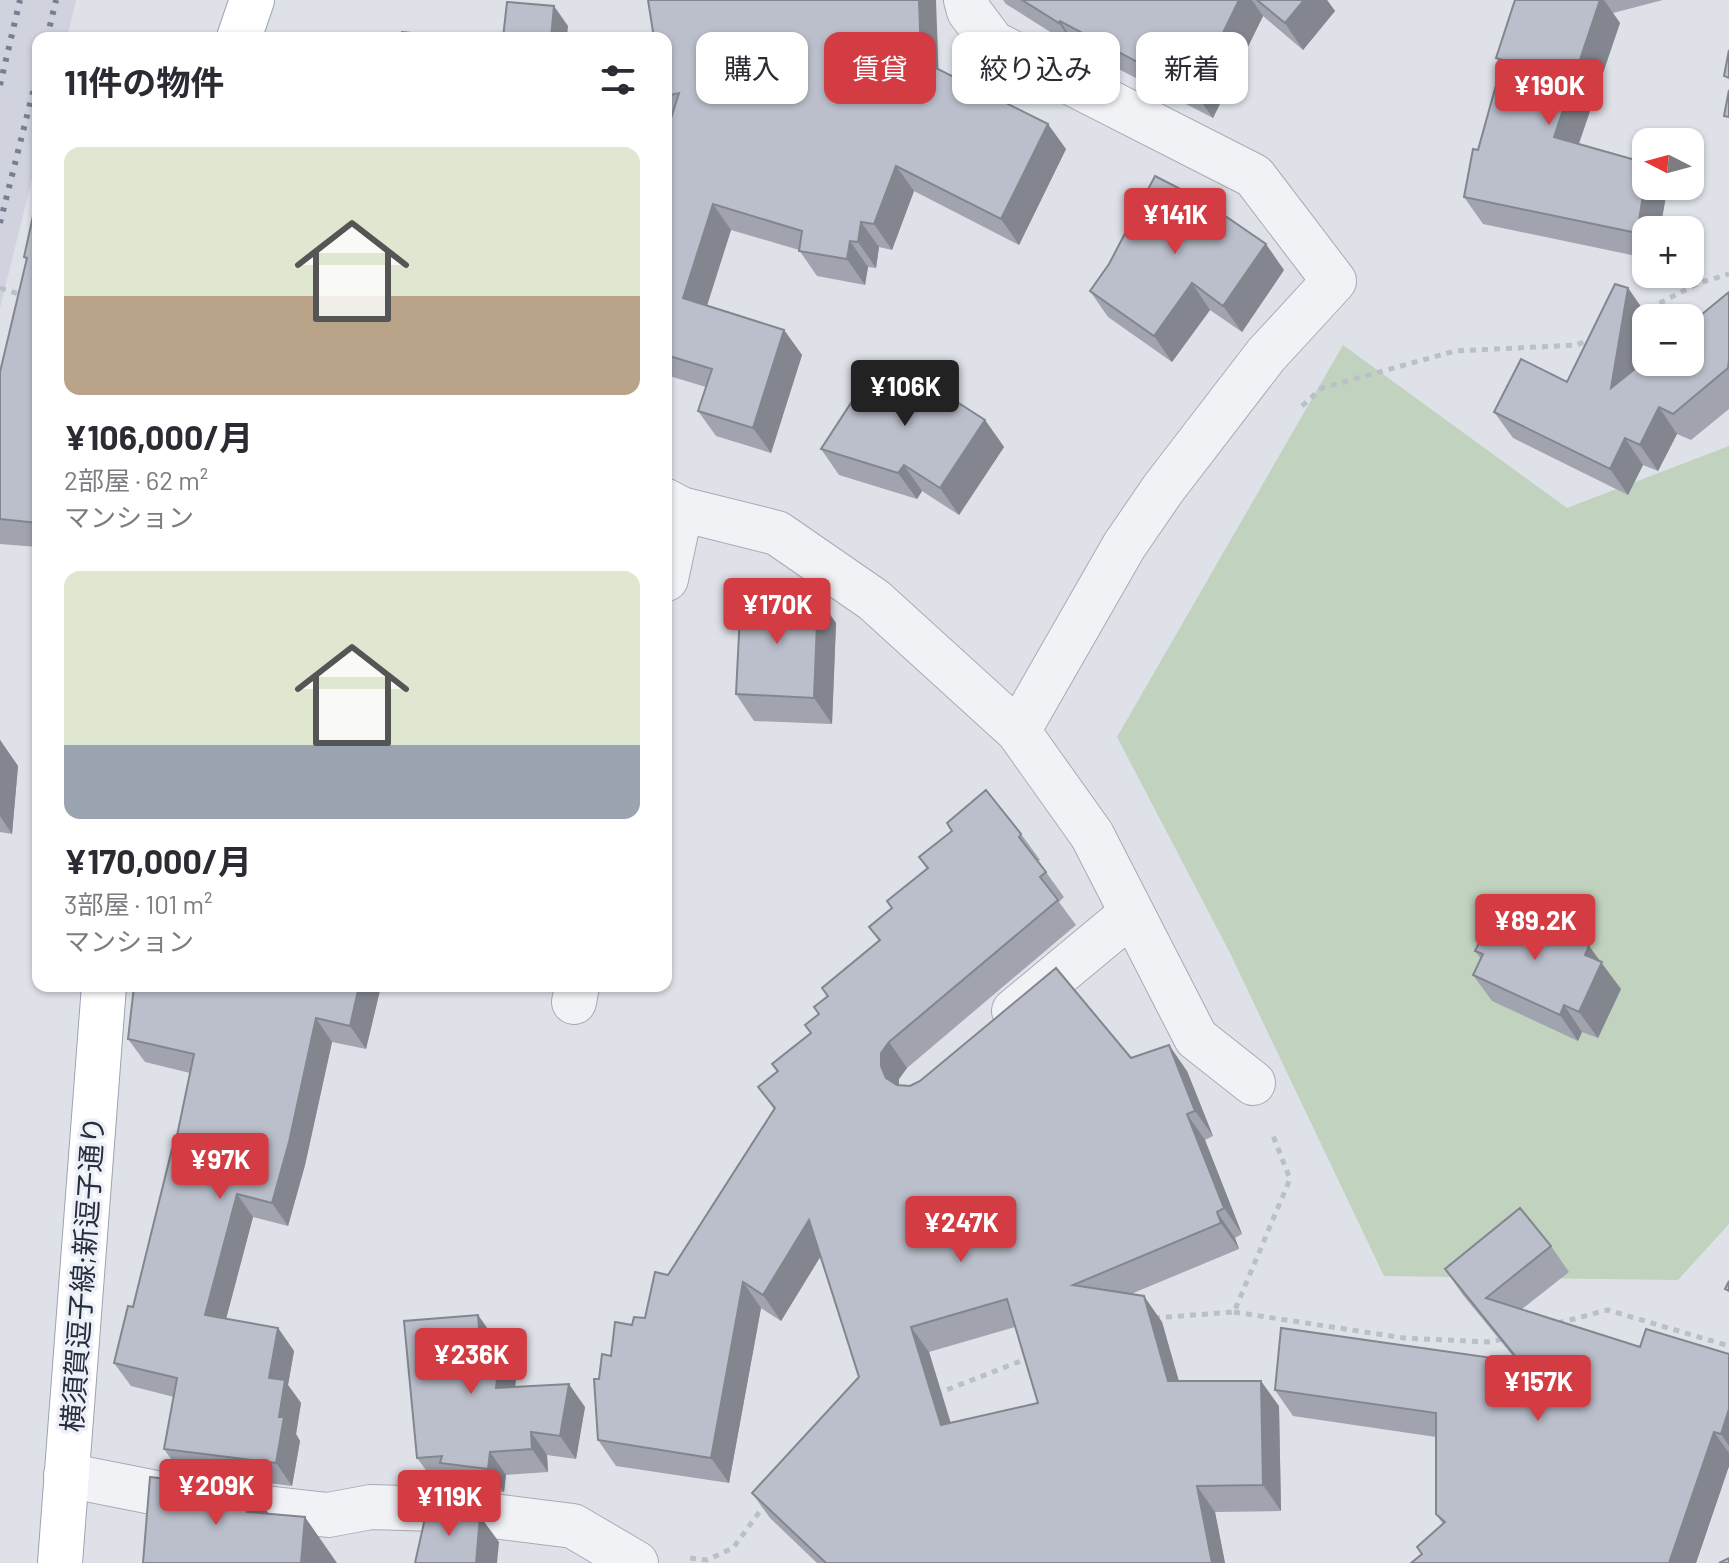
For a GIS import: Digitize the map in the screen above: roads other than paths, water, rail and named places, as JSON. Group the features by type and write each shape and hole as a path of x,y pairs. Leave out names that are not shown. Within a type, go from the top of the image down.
{"main road":[{"path":"241,32 252,0"},
{"name":"横須賀逗子線;新逗子通り","path":"60,1563 104,992"}],"lane":[{"path":"966,0 969,11 993,43 1254,176 1334,281 1266,355 1163,489 1124,546 1018,731"},
{"path":"674,505 777,533 874,600 1018,731 1092,835 1196,1038 1253,1083"},
{"path":"981,1039 1132,913"},
{"path":"66,1475 192,1500 328,1515 371,1507 423,1509 573,1526 619,1553"}],"railway":[{"path":"0,85 20,0"},
{"path":"48,32 56,0"},
{"path":"0,223 32,96"}]}
